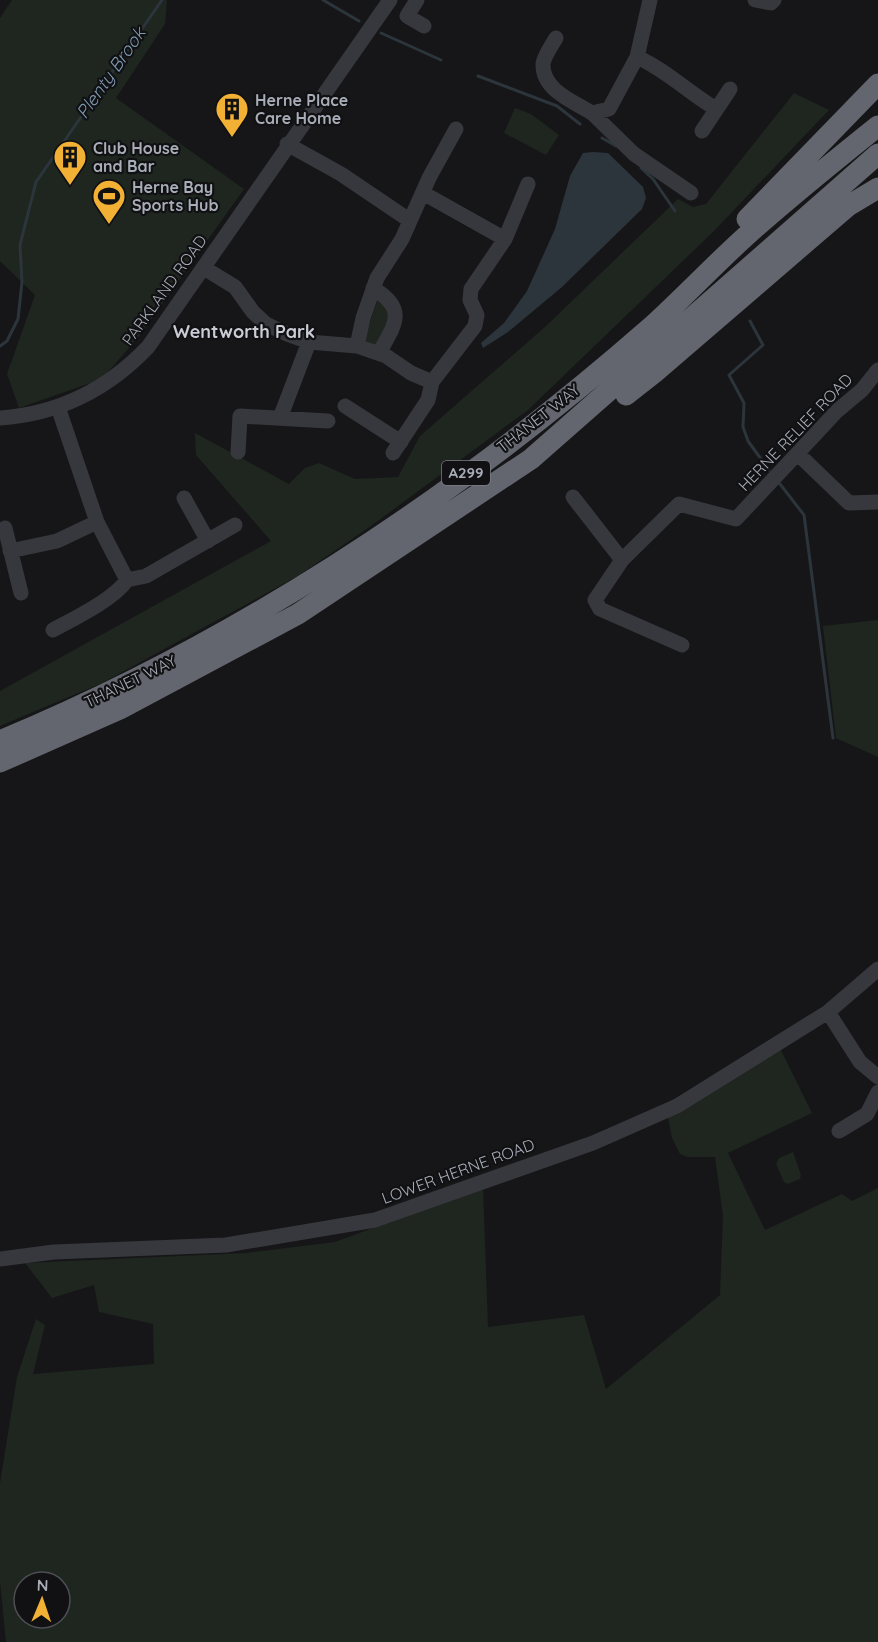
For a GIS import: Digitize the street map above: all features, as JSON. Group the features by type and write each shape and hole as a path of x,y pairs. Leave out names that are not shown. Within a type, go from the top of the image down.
{"highway":[{"name":"A299","path":"585,381 878,84"},
{"name":"THANET WAY","path":"0,741 174,660 297,588 411,515 585,381 652,326 745,237 878,126"},
{"name":"THANET WAY","path":"0,762 120,709 298,614 531,459 638,368 878,154"},
{"name":"A299","path":"531,459 654,374 848,206 878,188"}],"street":[{"path":"417,0 407,16 424,26"},
{"path":"592,113 609,109 637,57 650,0"},
{"path":"755,0 761,3 771,3 774,0"},
{"name":"PARKLAND ROAD","path":"0,418 27,415 58,407 107,384 135,361 148,347 204,268 287,144 360,46 386,6"},
{"path":"556,38 543,63 546,78 556,91 592,113 634,154 691,193"},
{"path":"637,57 657,66 695,97 716,109"},
{"path":"702,130 730,89"},
{"path":"357,346 373,288 402,239 409,220 456,129"},
{"path":"287,144 341,174 409,220"},
{"path":"345,406 397,448 428,400 432,382 475,326 477,315 470,300 471,289 505,239 528,184"},
{"path":"423,193 505,239"},
{"path":"204,268 235,287 253,312 266,324 309,342 357,346 379,353 411,373 432,382"},
{"path":"373,288 388,297 394,304 396,312 393,329 379,353"},
{"path":"280,418 309,342"},
{"name":"HERNE RELIEF ROAD","path":"622,560 679,504 736,519 837,411 862,390 878,370"},
{"path":"58,407 97,522 127,580"},
{"path":"238,452 240,416 328,421"},
{"path":"798,454 849,503 878,502"},
{"path":"573,497 622,560 595,600 600,609 682,645"},
{"path":"184,498 208,541"},
{"path":"10,551 57,541 97,522"},
{"path":"53,630 92,610 122,587 127,580 146,576 235,525"},
{"path":"5,528 21,592"},
{"name":"LOWER HERNE ROAD","path":"0,1259 54,1252 226,1245 375,1220 593,1143 677,1106 828,1012 878,969"},
{"path":"828,1012 860,1062 878,1077"},
{"path":"838,1131 867,1114 878,1092"}],"shaded area":[{"name":"Herne Bay Sports Hub","path":"12,0 167,0 165,24 116,98 244,189 140,335 102,379 19,408 7,374 35,295 0,261 0,18"},
{"path":"794,93 829,110 713,232 528,410 371,526 298,576 102,683 0,726 0,691 271,541 196,455 195,433 289,484 305,468 319,463 355,479 398,477 420,436 546,326 678,199 693,207 706,204"},
{"path":"515,108 531,114 559,135 546,155 504,133"},
{"path":"583,153 608,153 643,187 646,198 642,209 562,287 508,332 483,348 481,343 504,323 527,291 555,229 570,176"},
{"path":"379,296 393,312 377,348 365,342 366,325 370,322"},
{"path":"878,620 878,757 836,738 823,626"},
{"path":"776,1040 812,1113 728,1153 765,1230 842,1194 852,1201 878,1188 878,1642 6,1642 0,1581 0,1483 17,1377 36,1319 45,1325 33,1374 154,1364 153,1324 99,1312 94,1285 52,1298 25,1263 246,1253 335,1242 483,1187 488,1327 584,1315 606,1389 720,1295 723,1216 715,1157 688,1157 680,1154 672,1138 667,1113"},
{"path":"793,1152 801,1175 800,1179 788,1184 784,1182 776,1164 779,1158"}],"waterway":[{"name":"Plenty Brook","path":"0,346 7,341 18,319 22,282 20,245 36,182 162,0"},
{"path":"323,0 359,21"},
{"path":"381,33 441,60"},
{"path":"478,76 557,106 580,124"},
{"path":"602,138 616,146"},
{"path":"641,168 653,179 675,211"},
{"path":"750,321 763,345 729,375 744,403 743,427 748,441 769,470"},
{"path":"780,484 804,515 833,738"}],"place":[{"name":"Herne Place Care Home","path":"232,138"},
{"name":"Club House and Bar","path":"70,186"},
{"name":"Herne Bay Sports Hub","path":"109,225"}],"district":[{"name":"Wentworth Park","path":"244,332"}]}
